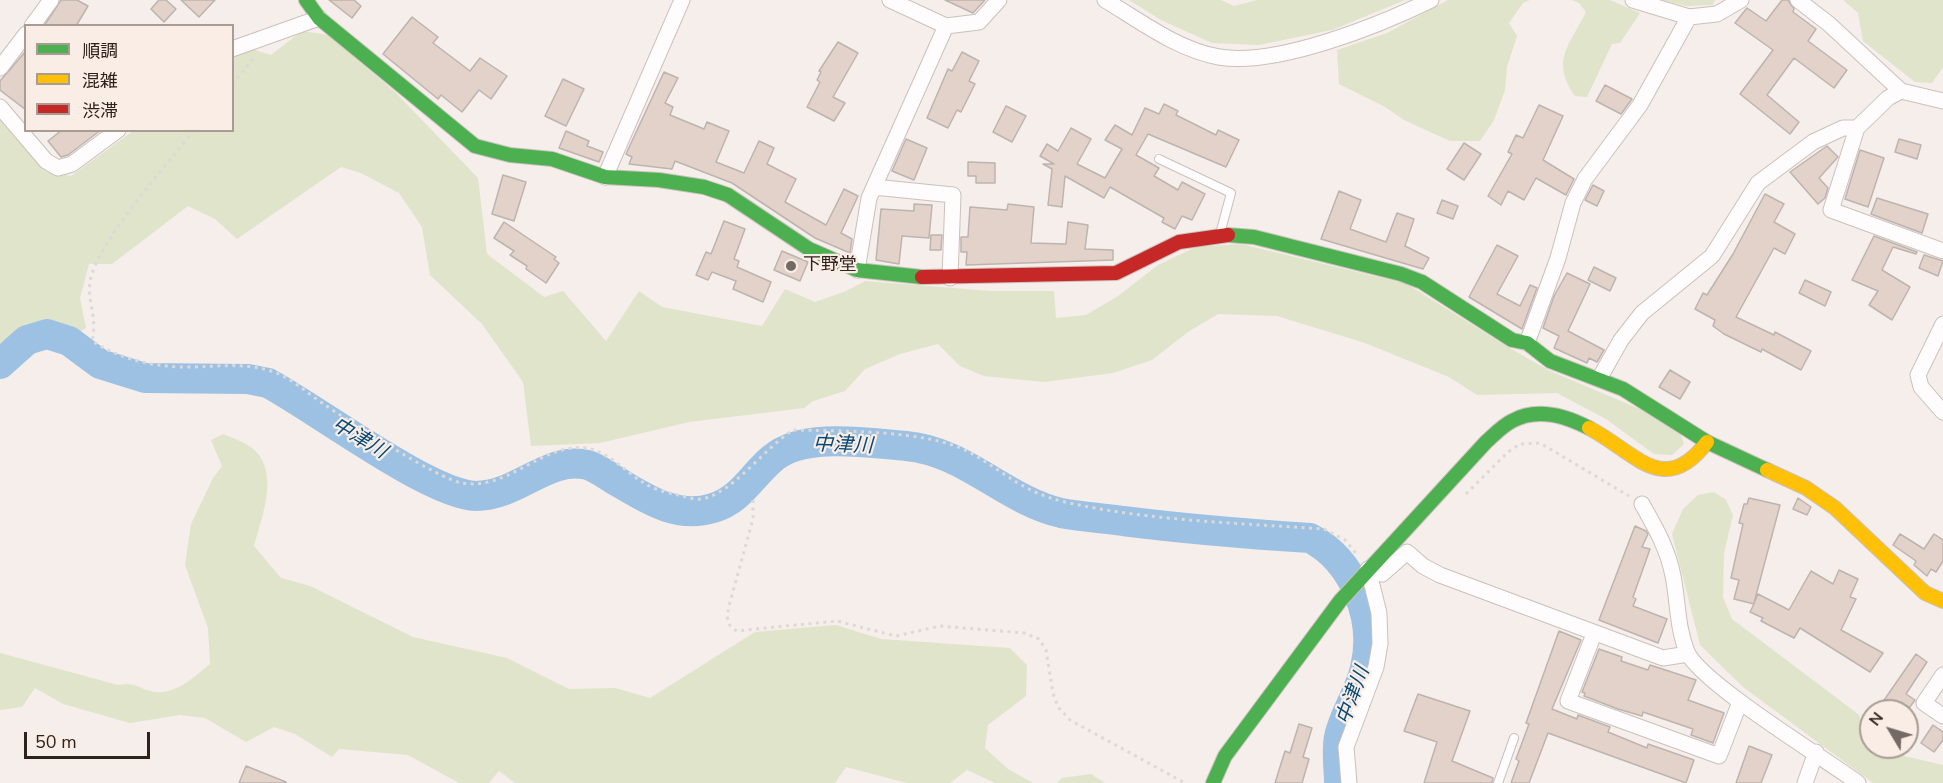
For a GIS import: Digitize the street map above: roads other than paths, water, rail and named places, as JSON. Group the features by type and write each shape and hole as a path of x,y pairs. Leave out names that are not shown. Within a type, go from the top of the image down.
{"street":[{"path":"33,24 51,0"},
{"path":"306,0 319,18 476,146 510,155 552,159 605,177 659,180 704,187 728,195 809,249 857,270 900,277 950,278 1116,273 1179,242 1220,236 1254,237 1401,274 1422,282 1512,340 1527,343 1550,361 1623,389 1707,442 1806,488 1835,508 1925,593 1943,600"},
{"path":"605,177 682,0"},
{"path":"890,0 946,26 979,22 999,0"},
{"path":"1105,0 1186,46 1219,57 1238,59 1337,39 1396,17 1431,0"},
{"path":"1633,0 1689,17 1717,14 1741,0"},
{"path":"1798,0 1829,24 1901,91 1943,101"},
{"path":"1527,343 1558,258 1573,203 1585,179 1640,105 1689,17"},
{"path":"234,48 319,18"},
{"path":"857,270 869,198 946,26"},
{"path":"0,68 24,37"},
{"path":"1901,91 1888,98 1857,128 1831,210 1943,251"},
{"path":"0,107 46,161 58,168 72,164 115,132"},
{"path":"1599,379 1621,340 1642,313 1712,256 1758,183 1814,142 1843,128 1857,128"},
{"path":"874,187 952,195 950,278"},
{"path":"1943,324 1917,375 1921,387 1943,412"},
{"path":"1213,783 1226,756 1340,601 1486,442 1513,420 1533,414 1559,414 1584,424 1662,472 1682,468 1696,457 1707,442"},
{"path":"1642,504 1664,545 1673,576 1676,614 1688,654 1740,702 1858,783"},
{"path":"1365,572 1382,574 1407,552 1423,566 1440,575 1594,634 1663,658 1688,654"},
{"path":"1349,783 1346,747 1376,667 1380,644 1379,613 1365,572"},
{"path":"1594,634 1568,701 1719,756 1740,702"},
{"path":"1943,675 1924,703 1943,716"},
{"path":"1805,783 1816,752"}],"lane":[{"path":"1159,159 1231,193 1220,236"},
{"path":"1498,783 1514,738"}],"waterway":[{"name":"中津川","path":"0,364 27,340 47,334 69,341 100,364 145,378 248,379 268,383 402,466 456,492 476,496 506,490 546,470 573,463 595,468 660,505 673,509 699,511 713,508 731,499 773,458 786,450 801,445 837,441 906,446 927,450 966,466 1021,498 1061,513 1194,529 1310,538 1339,561 1350,576 1358,593 1368,630 1368,649 1363,677 1344,719 1339,737 1339,783"}],"place":[{"name":"下野堂","path":"791,266"}]}
